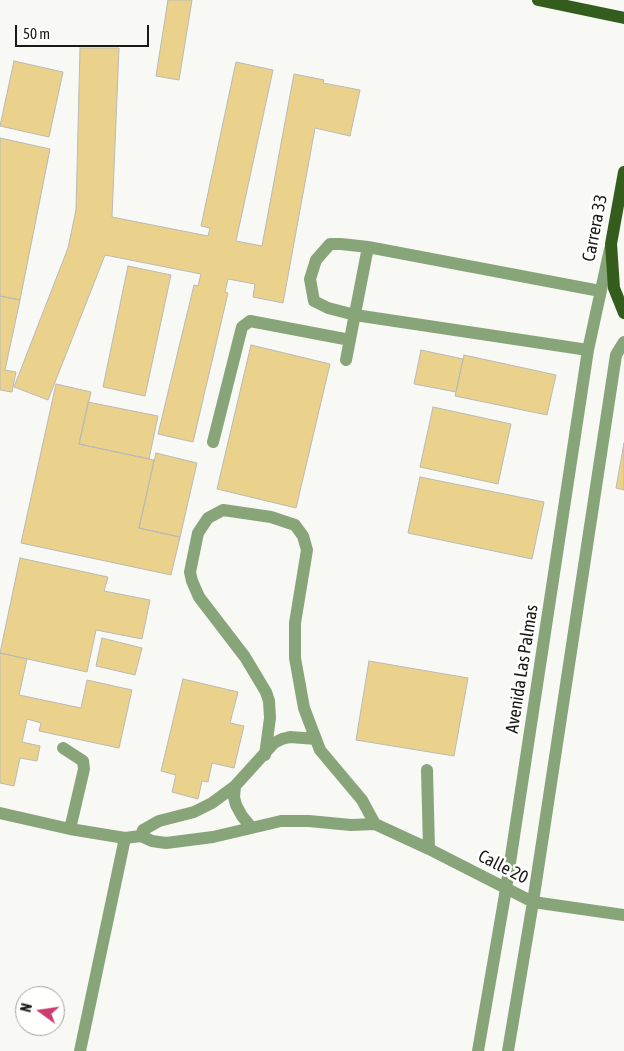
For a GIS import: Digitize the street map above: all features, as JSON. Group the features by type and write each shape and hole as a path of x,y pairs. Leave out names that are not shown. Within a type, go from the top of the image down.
{"main road":[{"path":"538,0 624,18"},
{"name":"Carrera 33","path":"624,172 611,244 614,288 624,313"}],"street":[{"path":"588,350 355,316 328,308 314,301 310,279 316,260 330,244 368,247 600,291"},
{"name":"Carrera 33","path":"600,291 611,244"},
{"path":"346,360 368,247"},
{"name":"Avenida Las Palmas","path":"478,1051 506,889 588,350 600,291"},
{"path":"213,442 242,327 250,321 350,340"},
{"path":"508,1051 533,902 616,355 624,342"},
{"path":"0,813 70,829 125,838 142,836 152,841 166,843 213,837 281,821 309,821 351,825 375,824 362,800 320,750 304,708 295,658 295,623 306,550 303,536 295,525 287,522 271,517 223,510 208,518 198,533 190,572 199,597 245,657 266,692 269,700 270,718 265,755"},
{"path":"142,836 143,830 148,826 159,821 194,812 212,803 235,786 274,743 290,737 316,739"},
{"path":"63,748 83,761 84,769 70,829"},
{"path":"427,770 429,849"},
{"path":"235,786 234,797 236,806 252,827"},
{"name":"Calle 20","path":"375,824 533,902 624,915"},
{"path":"80,1051 125,838"}],"building":[{"path":"168,0 192,0 179,80 156,76"},
{"path":"80,48 119,48 112,217 208,236 210,228 201,226 236,62 273,70 236,241 262,246 294,74 324,80 323,83 360,90 350,136 315,128 283,303 253,297 255,284 228,279 225,292 228,293 193,442 158,434 194,285 198,286 201,274 105,255 48,400 14,387 68,248 76,210"},
{"path":"14,61 63,72 49,137 0,126"},
{"path":"0,138 50,149 20,300 0,296"},
{"path":"128,266 171,275 145,396 103,387"},
{"path":"0,296 20,300 5,370 16,372 12,392 0,390"},
{"path":"251,345 330,364 296,508 217,489"},
{"path":"421,350 463,359 456,392 414,384"},
{"path":"464,355 556,375 547,415 455,396"},
{"path":"56,384 91,392 79,444 154,460 139,528 180,537 171,575 21,543"},
{"path":"88,402 158,416 149,459 79,444"},
{"path":"433,407 511,424 498,484 420,467"},
{"path":"624,443 624,490 616,488"},
{"path":"156,453 197,463 180,537 139,528"},
{"path":"420,477 544,502 532,559 408,533"},
{"path":"20,558 108,577 104,591 150,600 142,639 96,630 87,672 0,653"},
{"path":"102,638 142,648 135,675 96,666"},
{"path":"0,653 27,659 19,695 81,708 87,680 132,690 119,748 39,731 41,723 27,719 22,742 40,746 37,761 20,758 14,786 0,783"},
{"path":"369,661 468,678 454,756 356,740"},
{"path":"183,679 238,692 230,723 244,726 234,768 212,763 208,782 202,781 198,799 172,792 176,775 161,771"}]}
